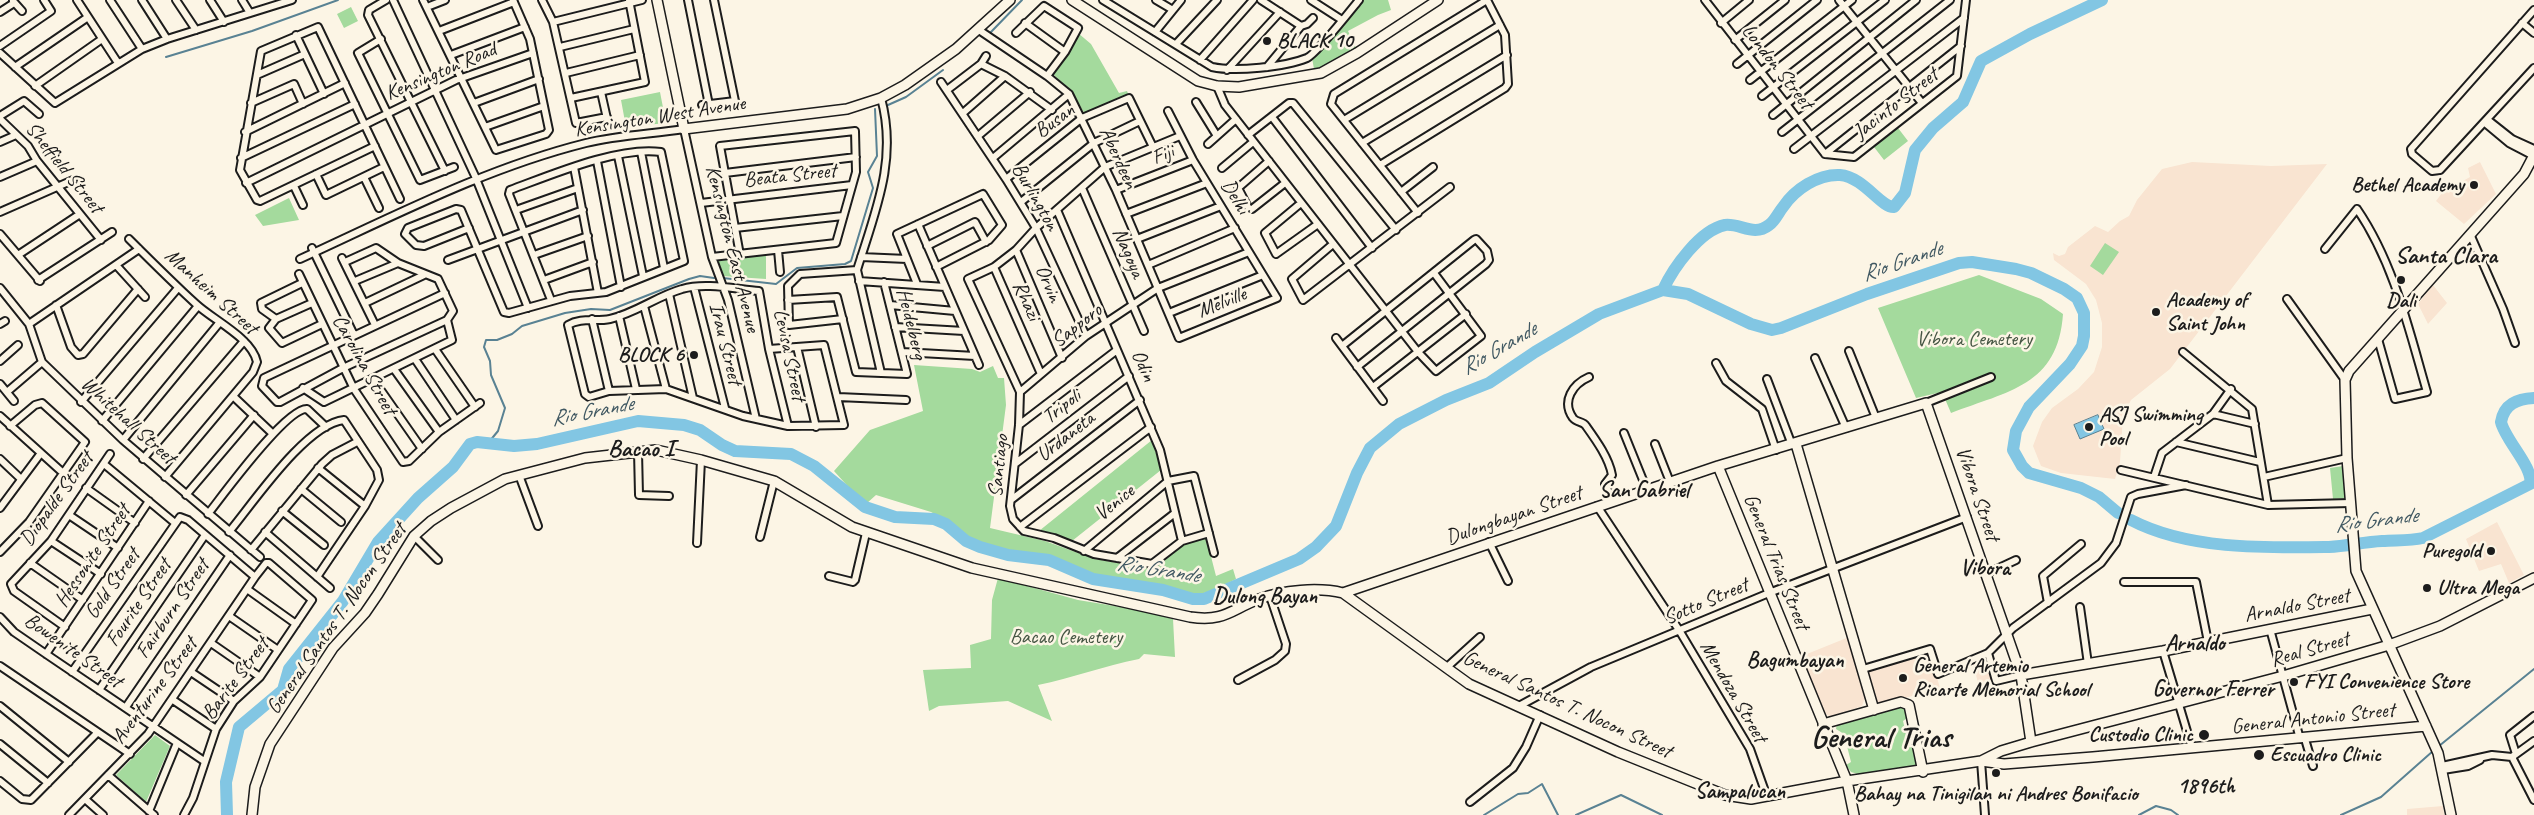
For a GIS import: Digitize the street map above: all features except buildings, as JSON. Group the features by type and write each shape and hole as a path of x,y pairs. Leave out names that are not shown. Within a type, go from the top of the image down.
{"main road":[{"name":"Kensington East Avenue","path":"657,0 684,129"},
{"name":"Kensington West Avenue","path":"684,129 847,109 881,98 933,66 979,30 1010,0"},
{"path":"1072,0 1198,81 1217,86 1239,87 1321,73 1357,53 1438,0"},
{"path":"2451,815 2438,753 2356,570 2347,458 2345,380 2350,371 2524,174 2534,155"},
{"name":"Dulongbayan Street","path":"1343,592 1718,466 1794,445 1926,402"},
{"name":"Vibora Street","path":"1926,402 2021,675 2031,742"},
{"path":"1794,445 1834,570 1874,710"},
{"name":"General Santos T. Nocon Street","path":"252,815 255,787 270,744 333,648 365,613 414,536 430,521 486,488 519,475 585,458 638,451 667,452 774,481 866,533 979,570 1190,617 1208,620 1226,616 1259,599 1270,596 1322,589 1343,592 1469,684 1618,752 1725,795 1752,799 1767,798 1847,782"},
{"name":"General Trias Street","path":"1718,466 1847,782 1854,815"},
{"name":"Real Street","path":"1981,761 2000,751 2031,742 2176,702 2283,676 2389,645 2440,626 2534,578"},
{"name":"Arnaldo Street","path":"2021,675 2163,651 2372,609"},
{"path":"1823,724 1901,702 1909,705 1923,772"},
{"name":"General Antonio Street","path":"1847,782 1923,772 1981,761 2004,764 2302,739 2426,726"}],"street":[{"path":"0,46 51,11 44,0"},
{"path":"77,0 118,63"},
{"path":"110,0 142,49"},
{"path":"142,0 167,39"},
{"path":"176,0 196,30"},
{"path":"210,0 224,22"},
{"path":"242,0 250,13"},
{"path":"0,53 55,103 142,49 275,3 292,0"},
{"path":"386,0 368,12 445,171"},
{"path":"393,0 478,180 528,308"},
{"path":"424,0 496,150 546,134 549,130 533,53 525,27 513,1 439,31"},
{"path":"427,7 445,0"},
{"path":"542,0 553,22 560,47 576,123 607,120 601,92"},
{"path":"553,22 629,1 642,0"},
{"path":"688,0 705,105 734,100 714,0"},
{"path":"1103,0 1212,67 1227,70 1267,67 1309,57 1359,0"},
{"path":"1156,0 1173,10"},
{"path":"1155,32 1181,0"},
{"path":"1176,44 1217,0"},
{"path":"1200,60 1253,0"},
{"path":"1261,0 1301,26"},
{"path":"1311,0 1342,20"},
{"path":"1380,165 1505,88 1509,80 1505,35 1487,0 1334,94 1331,104 1401,192 1418,212"},
{"path":"1707,3 1715,0"},
{"path":"1721,23 1749,0"},
{"path":"1735,40 1785,0"},
{"path":"1737,64 1817,0"},
{"path":"1839,0 1922,103"},
{"path":"1750,80 1852,0"},
{"path":"1762,96 1884,0"},
{"path":"1773,114 1916,0"},
{"path":"1782,132 1950,0"},
{"path":"1825,154 1961,46 1966,0"},
{"path":"0,12 13,1 22,11"},
{"path":"571,98 645,82 629,1"},
{"name":"London Street","path":"1707,3 1825,154"},
{"path":"1016,33 1044,6 1078,28 1065,52 1047,76"},
{"path":"2534,10 2411,149 2411,152 2432,171 2437,172 2486,122 2534,68"},
{"path":"1227,70 1280,12"},
{"path":"15,67 88,17"},
{"path":"1267,67 1301,26 1307,24 1313,18"},
{"path":"1794,149 1964,18"},
{"path":"1025,23 1065,52"},
{"path":"2522,23 2534,33"},
{"path":"1344,120 1500,25"},
{"path":"375,146 260,201 246,183 240,170 245,132 261,51 318,26 375,146 384,167 400,199"},
{"path":"451,55 525,27"},
{"path":"560,47 634,29"},
{"name":"Aberdeen","path":"979,30 1047,76 1069,94 1116,190 1179,338"},
{"path":"296,35 324,94"},
{"path":"35,86 102,39"},
{"path":"381,39 358,53 420,180 454,167"},
{"name":"Jacinto Street","path":"1825,154 1854,157 1957,76 1961,46"},
{"name":"Kensington Road","path":"246,183 410,100 462,77 533,53"},
{"path":"256,75 305,54"},
{"path":"566,73 640,55"},
{"path":"1362,143 1507,55"},
{"path":"947,90 981,64 986,56"},
{"path":"981,64 1030,92 1052,110"},
{"path":"963,113 1004,76"},
{"path":"474,103 539,79"},
{"name":"Burlington","path":"941,82 993,158 1036,228 1086,336"},
{"path":"251,103 294,84 303,104"},
{"path":"245,132 345,84"},
{"path":"1217,86 1225,105 1253,142 1402,332 1436,371 1481,338 1481,333 1434,272"},
{"path":"978,136 1030,92"},
{"path":"993,158 1069,94"},
{"path":"788,300 837,297 856,372 881,373 856,270 878,208 885,180 887,158 884,108 881,98"},
{"name":"Busan","path":"1006,179 1082,118 1129,98 1140,121"},
{"path":"0,117 24,101 39,114"},
{"path":"1196,102 1217,136"},
{"path":"1248,135 1289,102 1296,105 1396,230"},
{"path":"241,158 355,104"},
{"path":"485,127 544,106"},
{"name":"Delhi","path":"1168,111 1180,136 1277,298"},
{"name":"Sheffield Street","path":"0,117 28,146 37,161 101,240"},
{"path":"1272,117 1372,248"},
{"path":"1208,144 1236,119"},
{"path":"1021,202 1094,143 1140,121 1153,147"},
{"path":"2486,122 2534,155"},
{"name":"Kensington West Avenue","path":"300,259 313,250 410,207 478,180 589,142 684,129"},
{"name":"Kensington East Avenue","path":"684,129 712,257 723,288 756,419"},
{"path":"712,257 740,255 836,243 852,185 856,157 855,131 720,146 740,255"},
{"path":"0,142 16,135"},
{"path":"994,267 1016,250 1036,228 1105,167 1180,136"},
{"path":"2511,141 2534,149"},
{"path":"1222,168 1253,142"},
{"path":"641,152 664,268"},
{"path":"469,228 424,246 416,245 405,234 408,228 456,209 462,210 504,312 509,313 551,300 598,293 622,287 643,276 683,262 684,259 663,155 659,152 641,152 618,156 574,167 510,190 551,300"},
{"path":"618,156 643,276"},
{"path":"725,173 856,157"},
{"name":"Fiji","path":"1116,190 1194,160"},
{"path":"0,177 37,161"},
{"path":"597,161 622,287"},
{"path":"1269,161 1238,188 1248,209 1252,209 1285,183"},
{"path":"316,174 326,195 384,167"},
{"path":"574,167 598,293"},
{"path":"1401,192 1434,167"},
{"path":"364,177 379,208"},
{"path":"0,212 73,180"},
{"path":"1126,214 1208,183"},
{"name":"Beata Street","path":"701,203 852,185"},
{"path":"294,186 303,205"},
{"path":"1333,244 1292,278 1303,300 1450,187"},
{"path":"516,210 578,188"},
{"name":"Nagoya","path":"1082,188 1144,331"},
{"path":"917,284 898,234 983,194 1002,225 986,242 936,267"},
{"path":"1301,203 1265,233 1276,254 1318,224"},
{"path":"1137,239 1221,206"},
{"path":"2325,249 2357,209 2371,230 2404,310 2427,392 2395,399 2378,339"},
{"path":"448,260 583,210"},
{"name":"Odin","path":"1057,210 1151,426 1160,450 1182,541"},
{"path":"18,255 80,214"},
{"path":"735,228 843,216"},
{"path":"927,246 975,222 986,242"},
{"path":"918,224 979,365"},
{"path":"1148,264 1235,228"},
{"path":"0,234 40,281 112,232"},
{"path":"2470,234 2503,309 2514,343"},
{"path":"534,255 588,236"},
{"name":"Manheim Street","path":"129,239 178,288 198,306 244,341 254,353 257,362 253,372 234,397"},
{"path":"1342,346 1474,240 1476,239 1486,251 1489,260 1486,264 1357,367"},
{"path":"375,325 344,260 376,248 398,263 438,279 445,293 453,311 448,320 343,368 277,402 262,386 264,378 445,293"},
{"name":"Manheim Street","path":"29,324 139,249"},
{"path":"313,250 354,335"},
{"path":"778,250 780,272"},
{"name":"Orvin","path":"1016,250 1062,358"},
{"name":"Sapporo","path":"1020,392 1086,336 1158,288 1249,252"},
{"path":"861,257 907,259"},
{"path":"544,280 593,262"},
{"path":"355,282 398,263"},
{"path":"116,265 145,297"},
{"name":"Santiago","path":"994,267 968,279 1020,392 1016,463 1011,500 1011,512 1020,527 1029,532 1054,538 1084,551 1152,564 1182,541"},
{"name":"Rhazi","path":"994,267 1041,374"},
{"path":"842,319 789,324 788,286 800,274 856,270"},
{"name":"Carolina Street","path":"299,274 354,389 403,462 409,461 422,449"},
{"path":"365,303 424,275"},
{"path":"1169,313 1263,275"},
{"path":"859,281 917,284 945,288"},
{"name":"Heidelberg","path":"881,373 907,374 884,282"},
{"path":"276,319 262,309 261,303 302,283"},
{"path":"723,288 694,286 669,294 619,316 570,323 568,329 585,394 589,397 610,391 666,389 756,419 788,426 844,425 824,345 769,349"},
{"name":"Irau Street","path":"694,286 725,408"},
{"name":"Whitehall Street","path":"0,288 29,324 42,362 81,402 165,478 260,557"},
{"path":"81,402 178,288"},
{"name":"Levisa Street","path":"723,288 759,291 769,349 788,426"},
{"path":"56,305 71,347 78,355 83,354 138,289"},
{"path":"669,294 693,398"},
{"name":"Melville","path":"1179,338 1277,298"},
{"path":"2287,299 2345,380"},
{"path":"312,302 276,319 269,328 282,343 322,324"},
{"path":"890,305 955,311"},
{"path":"102,421 198,306"},
{"path":"644,306 666,389"},
{"path":"1372,388 1466,314"},
{"path":"619,316 636,389"},
{"path":"592,319 610,391"},
{"path":"303,388 324,402 354,389 452,340 448,320"},
{"path":"123,440 220,322"},
{"path":"895,327 964,332"},
{"path":"1336,338 1383,401"},
{"path":"144,458 244,341"},
{"path":"0,361 18,345"},
{"path":"797,347 816,427"},
{"path":"373,379 422,449 439,432 477,405 435,349"},
{"path":"1019,425 1117,350"},
{"path":"1849,351 1876,418"},
{"path":"902,352 975,356"},
{"path":"2183,352 2252,409 2268,505"},
{"path":"1815,358 1846,428"},
{"path":"415,359 456,420"},
{"path":"7,392 42,362"},
{"path":"1716,363 1726,381 1762,409 1776,450"},
{"path":"394,369 439,432"},
{"name":"Tripoli","path":"1016,463 1129,376"},
{"path":"1589,377 1574,386 1568,408 1575,419 1586,425 1610,466 1612,477 1605,484 1613,501"},
{"path":"1926,402 1991,377"},
{"path":"1767,379 1794,445"},
{"path":"0,384 14,401"},
{"path":"2154,477 2162,453 2213,414 2230,389"},
{"path":"165,478 234,397 273,434"},
{"path":"838,397 906,400"},
{"name":"Urdaneta","path":"1011,500 1140,400"},
{"path":"0,552 29,522 62,472 85,442 42,403 35,404 10,426"},
{"path":"208,514 286,420 304,408 309,410 326,427"},
{"path":"2213,414 2255,424"},
{"path":"186,496 254,415"},
{"path":"0,416 62,472"},
{"path":"229,532 304,442 340,420 348,424 379,476 373,494 366,506 317,577"},
{"path":"1020,527 1151,426"},
{"path":"1624,433 1647,490"},
{"path":"251,550 318,468 332,455 357,442"},
{"path":"2176,442 2260,462"},
{"path":"1655,444 1670,482"},
{"path":"638,451 639,495 669,496"},
{"path":"0,508 40,453"},
{"name":"Diopalde Street","path":"65,627 14,591 10,584 51,541 110,454"},
{"path":"2264,477 2347,458"},
{"path":"0,459 21,479"},
{"path":"697,543 701,460"},
{"path":"104,464 175,523"},
{"path":"318,468 366,506"},
{"path":"2121,470 2268,505 2351,503"},
{"path":"519,475 538,526"},
{"path":"1168,481 1194,476 1214,553"},
{"path":"760,537 774,481"},
{"name":"Venice","path":"1084,551 1168,481"},
{"path":"1863,669 1930,649 1938,674 1988,653 2007,634 2095,568 2112,552 2132,497 2138,494 2186,485"},
{"path":"86,488 135,523"},
{"path":"301,489 342,522"},
{"name":"Hessonite Street","path":"46,654 149,501"},
{"name":"Mendoza Street","path":"1597,506 1679,630 1750,749 1767,798"},
{"path":"282,511 324,545"},
{"path":"1118,558 1175,513"},
{"path":"69,515 118,548"},
{"name":"Gold Street","path":"72,672 175,523 183,517 205,534"},
{"name":"Sotto Street","path":"1519,706 1591,667 1769,593 1834,570 1967,517"},
{"path":"265,532 330,588"},
{"path":"829,576 853,582 855,580 866,533"},
{"path":"1182,541 1209,533"},
{"path":"205,534 254,577"},
{"name":"Fourite Street","path":"99,690 205,534"},
{"path":"414,536 438,560"},
{"path":"51,541 101,574"},
{"path":"1490,542 1508,581"},
{"path":"2048,603 2043,576 2081,544"},
{"name":"Fairburn Street","path":"126,707 230,555"},
{"path":"1986,574 2016,560"},
{"path":"30,563 83,600"},
{"name":"Barite Street","path":"184,815 193,798 216,729 234,701 260,677 311,602 311,597 269,563 263,566 254,577"},
{"name":"Aventurine Street","path":"69,815 130,754 154,726 254,577"},
{"path":"2124,582 2196,582 2208,642"},
{"path":"247,589 296,624"},
{"path":"1238,680 1274,660 1285,651 1286,644 1270,596"},
{"path":"2080,607 2088,664"},
{"path":"229,616 278,650"},
{"name":"Bowenite Street","path":"0,617 14,632 204,761"},
{"path":"2270,629 2302,739 2313,766"},
{"path":"1446,668 1480,637"},
{"path":"211,643 260,677"},
{"path":"2163,651 2176,702 2192,748"},
{"path":"1988,653 1996,680 2021,675"},
{"path":"0,666 130,754"},
{"path":"191,672 234,701"},
{"path":"173,700 216,729"},
{"path":"0,706 69,762"},
{"path":"1470,802 1513,768 1526,747 1540,715"},
{"path":"2534,716 2510,735 2514,755 2534,800"},
{"path":"0,781 22,799 29,801 97,733"},
{"path":"2442,768 2468,766 2492,755 2514,755 2534,741"},
{"path":"108,776 152,813 176,743"},
{"path":"0,744 48,783"},
{"path":"1981,761 1985,815"},
{"path":"85,799 103,815"}],"shaded area":[{"name":"Academy of Saint John","path":"2192,162 2271,166 2327,164 2170,369 2131,400 2123,416 2120,462 2115,479 2061,473 2041,466 2033,446 2042,422 2052,408 2078,389 2094,372 2102,347 2102,323 2096,300 2086,284 2054,260 2053,253 2059,256 2065,254 2068,247 2095,226 2108,232 2129,216 2137,200 2162,169"},
{"name":"Bethel Academy","path":"2480,162 2496,194 2464,224 2436,201 2442,193 2470,177 2468,168"},
{"path":"2433,285 2447,303 2428,324 2418,304"},
{"name":"Puregold","path":"2497,522 2524,575 2509,583 2501,564 2479,571 2466,539"},
{"path":"1849,637 1867,692 1862,706 1831,717 1820,711 1797,658"},
{"name":"General Artemio Ricarte Memorial School","path":"1929,650 1940,688 1877,706 1866,668"},
{"path":"1987,655 1995,682 1979,686 1972,661"},
{"path":"2443,806 2444,815 2407,815 2407,809"}],"green space":[{"path":"1363,0 1388,0 1391,10 1348,31 1357,50 1326,67 1314,69 1312,58"},
{"path":"351,7 358,21 344,28 337,14"},
{"path":"1078,33 1091,44 1119,93 1127,91 1129,96 1085,114 1071,93 1054,75"},
{"path":"660,92 666,123 626,127 621,100"},
{"path":"1898,128 1908,141 1884,160 1874,147"},
{"path":"289,198 299,220 263,226 255,215"},
{"path":"2105,243 2119,252 2103,275 2090,266"},
{"path":"766,255 766,279 722,276 717,261"},
{"name":"Vibora Cemetery","path":"1979,275 2041,299 2063,314 2059,338 2051,357 2040,371 2026,382 2010,391 1951,413 1942,392 1916,398 1878,308"},
{"path":"914,365 972,369 980,372 993,366 998,378 1004,378 1006,405 990,528 1045,541 1095,559 1152,569 1185,542 1206,537 1216,576 1233,569 1236,579 1212,591 1196,595 1128,579 1096,576 1049,556 1023,554 972,540 959,528 931,512 876,495 866,504 862,502 834,471 870,430 923,411"},
{"path":"1152,440 1161,470 1072,541 1053,533 1039,531"},
{"path":"2343,466 2346,498 2333,499 2330,468"},
{"name":"Bacao Cemetery","path":"998,578 1078,600 1139,610 1173,619 1175,657 1144,654 1139,659 1038,685 1052,721 1008,701 939,706 929,711 923,670 971,668 970,645 991,639 992,600"},
{"path":"1904,705 1910,716 1903,721 1909,747 1918,749 1919,764 1915,767 1858,774 1851,772 1846,765 1851,762 1844,734 1836,729 1837,724"},
{"path":"155,735 170,746 146,802 116,775"}],"water":[{"name":"ASJ Swimming Pool","path":"2098,415 2104,429 2080,439 2074,425"}],"waterway":[{"path":"166,57 252,31 338,0"},
{"path":"991,32 1022,0"},
{"path":"1663,290 1680,261 1706,234 1725,225 1752,230 1763,228 1773,221 1794,194 1815,180 1832,175 1849,177 1864,186 1883,203 1894,207 1905,193 1915,150 1933,128 1963,102 1981,61 2030,34 2102,0"},
{"path":"888,105 906,97 943,70"},
{"path":"723,278 776,284 797,268 845,264 851,261 873,188 868,172 877,156 875,109"},
{"name":"Rio Grande","path":"227,815 226,782 239,727 283,690 289,669 343,601 378,542 418,498 453,467 470,444 477,442 514,446 537,444 638,421 684,425 700,430 722,445 735,451 791,454 814,466 865,507 895,517 934,519 946,524 966,541 980,547 1008,555 1049,560 1093,579 1163,590 1193,599 1204,599 1299,559 1316,547 1336,526 1357,473 1370,448 1399,424 1446,400 1489,383 1535,352 1599,314 1663,290 1688,294 1751,324 1772,330 1867,294 1959,263 1972,262 2031,273 2064,289 2077,298 2084,313 2082,346 2070,364 2029,407 2016,431 2013,450 2022,466 2029,473 2081,488 2099,497 2118,513"},
{"path":"489,442 498,431 505,408 491,375 490,361 484,347 486,340 497,340 512,334 522,326 565,313 591,309 610,310 700,276 714,278"},
{"name":"Rio Grande","path":"2131,520 2153,530 2177,537 2202,542 2254,547 2329,547 2423,538 2530,484 2528,470 2501,422 2505,411 2512,404 2517,401 2534,398"},
{"path":"2439,746 2534,669"},
{"path":"2341,815 2381,797 2433,751"},
{"path":"1484,815 1518,794 1528,793 1542,784 1558,815"},
{"path":"1576,815 1621,795 1662,815"},
{"path":"2139,815 2156,806 2171,810 2178,815"}],"place":[{"name":"BLACK 10","path":"1267,41"},
{"name":"Bethel Academy","path":"2474,185"},
{"name":"Dali","path":"2401,280"},
{"name":"Academy of Saint John","path":"2156,312"},
{"name":"BLOCK 6","path":"694,355"},
{"name":"ASJ Swimming Pool","path":"2089,427"},
{"name":"Puregold","path":"2491,551"},
{"name":"Ultra Mega","path":"2427,588"},
{"name":"General Artemio Ricarte Memorial School","path":"1903,678"},
{"name":"FYI Convenience Store","path":"2294,682"},
{"name":"Custodio Clinic","path":"2204,735"},
{"name":"Escuadro Clinic","path":"2259,755"},
{"name":"Bahay na Tinigilan ni Andres Bonifacio","path":"1996,773"}],"district":[{"name":"Santa Clara","path":"2446,257"},
{"name":"Bacao I","path":"641,450"},
{"name":"San Gabriel","path":"1644,491"},
{"name":"Vibora","path":"1985,569"},
{"name":"Dulong Bayan","path":"1265,597"},
{"name":"Arnaldo","path":"2195,644"},
{"name":"Bagumbayan","path":"1795,661"},
{"name":"Governor Ferrer","path":"2213,690"},
{"name":"General Trias","path":"1881,739"},
{"name":"1896th","path":"2206,787"},
{"name":"Sampalucan","path":"1740,792"}]}
